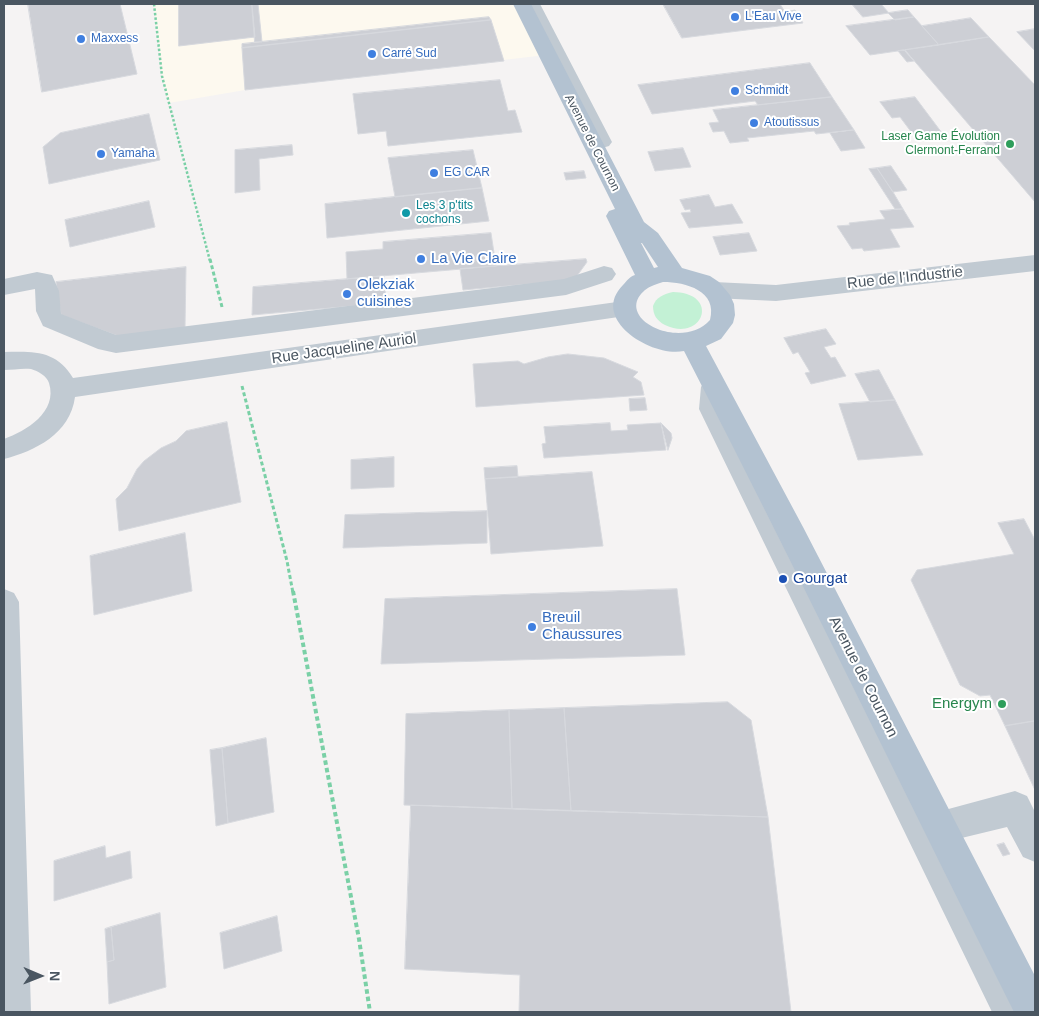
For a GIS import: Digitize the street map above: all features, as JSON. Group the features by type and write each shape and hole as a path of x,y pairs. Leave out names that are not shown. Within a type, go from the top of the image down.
{"main road":[{"name":"Avenue de Cournon","path":"512,4 647,277"},
{"name":"Avenue de Cournon","path":"522,4 635,227 650,238 674,273"},
{"path":"674,273 700,280 714,290 722,302 723,315 718,327 707,337 692,343 673,344 655,340 639,332 629,321 624,309 625,296 633,285 647,277 674,273"},
{"name":"Avenue de Cournon","path":"692,343 793,535 1034,1012"}],"street":[{"path":"531,4 650,238"},
{"name":"Rue de l'Industrie","path":"714,290 776,292 1035,263"},
{"path":"4,287 37,280 44,281 47,286 48,316 51,320 106,343 116,344 566,287 604,274"},
{"name":"Rue de l'Industrie","path":"723,315 776,292"},
{"name":"Rue Jacqueline Auriol","path":"64,390 624,309"},
{"path":"4,354 4,361 31,360 48,366 59,376 64,390 64,400 56,416 42,431 22,443 4,449"},
{"path":"714,387 712,408 1011,1012"},
{"path":"4,602 13,1012"},
{"path":"939,827 1015,808 1035,846"}],"path":[{"path":"154,4 162,76 228,330"},
{"path":"237,364 287,561 344,861 370,1012"}],"shaded area":[{"path":"154,4 520,4 546,55 245,90 169,103 162,76"}],"green space":[{"path":"673,292 688,294 697,300 702,308 701,316 697,323 689,328 678,329 665,325 655,315 653,306 656,300"}],"building":[{"name":"Maxxess","path":"28,4 120,4 137,74 42,92"},
{"path":"179,4 252,4 255,37 179,46"},
{"path":"252,4 258,4 262,42 255,42"},
{"name":"L'Eau Vive","path":"663,4 780,4 785,12 795,10 803,23 682,38"},
{"path":"852,4 881,4 889,13 863,17"},
{"path":"908,10 914,17 895,20 888,13"},
{"path":"489,17 491,20 242,48 242,44"},
{"path":"914,17 939,45 870,55 846,26"},
{"path":"971,18 989,37 939,45 922,26"},
{"name":"Carré Sud","path":"491,20 504,61 245,90 242,48"},
{"path":"1035,29 1035,51 1017,32"},
{"name":"Laser Game Évolution Clermont-Ferrand","path":"989,37 1035,85 1035,202 905,50"},
{"path":"904,50 914,61 907,62 898,51"},
{"name":"Schmidt","path":"810,63 832,97 758,105 755,101 652,114 638,85"},
{"path":"500,80 508,111 515,110 522,132 388,146 386,131 358,134 353,94"},
{"path":"832,97 854,130 816,134 814,131 747,138 749,141 730,143 724,131 713,132 709,123 719,122 713,110"},
{"path":"915,97 942,133 915,137 900,117 892,118 880,102"},
{"name":"Yamaha","path":"149,114 160,160 49,184 43,147 60,133"},
{"path":"854,130 865,148 841,151 830,133"},
{"path":"292,145 293,155 259,159 260,190 235,193 235,150"},
{"path":"683,148 691,167 655,171 648,152"},
{"name":"EG CAR","path":"473,150 482,188 395,197 388,158"},
{"path":"891,166 907,190 893,192 877,168"},
{"path":"877,168 903,209 895,209 869,169"},
{"path":"584,171 586,178 566,180 564,173"},
{"name":"Les 3 p'tits cochons","path":"482,188 489,221 327,238 325,204"},
{"path":"709,195 715,207 732,204 743,223 689,228 681,213 691,212 690,209 685,210 680,200"},
{"path":"149,201 155,227 70,247 65,220"},
{"path":"903,209 914,227 890,229 900,247 864,251 862,248 852,249 837,226 885,219 880,211"},
{"name":"La Vie Claire","path":"491,233 496,266 347,279 346,252 383,249 383,242"},
{"path":"749,233 757,251 720,255 713,237"},
{"path":"586,259 587,262 574,280 463,290 460,269"},
{"path":"186,267 185,328 118,336 61,315 56,282"},
{"path":"384,276 386,303 252,315 253,287"},
{"path":"826,329 836,344 824,347 831,358 835,357 846,376 811,384 805,373 810,372 798,352 793,354 784,338"},
{"path":"568,354 604,358 638,372 633,377 641,382 644,395 476,407 473,364 518,361 524,364 548,357"},
{"path":"879,370 895,400 870,402 855,374"},
{"path":"645,398 647,410 630,411 629,399"},
{"path":"895,400 923,455 858,460 839,404"},
{"path":"227,422 241,502 119,531 116,499 127,488 137,469 144,461 161,448 176,441 186,431"},
{"path":"610,423 611,431 628,430 627,425 661,423 666,450 544,458 542,444 546,443 544,427"},
{"path":"661,423 671,433 672,438 668,450"},
{"path":"394,457 394,487 351,489 351,460"},
{"path":"517,466 518,477 485,479 484,468"},
{"path":"592,472 603,546 491,554 485,479"},
{"path":"487,511 487,543 343,548 345,515"},
{"path":"1024,519 1035,540 1035,721 1005,726 990,695 980,696 960,685 911,580 917,570 1014,554 998,523"},
{"path":"185,533 192,591 94,615 90,556"},
{"name":"Breuil Chaussures","path":"677,589 685,655 381,664 385,599"},
{"path":"728,702 751,720 768,817 571,811 564,708"},
{"path":"564,708 571,811 512,809 509,710"},
{"path":"509,710 512,809 404,805 406,714"},
{"path":"1035,721 1035,790 1005,726"},
{"path":"266,738 274,812 228,823 222,748"},
{"path":"222,748 228,823 216,826 210,750"},
{"path":"411,805 768,817 791,1012 519,1012 520,975 405,969"},
{"path":"1004,843 1010,854 1003,856 997,845"},
{"path":"105,846 106,858 130,851 132,878 54,901 54,861"},
{"path":"160,913 166,987 109,1004 107,962 114,960 111,927"},
{"path":"277,916 282,951 224,969 220,933"},
{"path":"111,927 114,960 107,962 105,929"}],"place":[{"name":"L'Eau Vive","path":"735,17"},
{"name":"Maxxess","path":"81,39"},
{"name":"Carré Sud","path":"372,54"},
{"name":"Schmidt","path":"735,91"},
{"name":"Atoutissus","path":"754,123"},
{"name":"Laser Game Évolution Clermont-Ferrand","path":"1010,144"},
{"name":"Yamaha","path":"101,154"},
{"name":"EG CAR","path":"434,173"},
{"name":"Les 3 p'tits cochons","path":"406,213"},
{"name":"La Vie Claire","path":"421,259"},
{"name":"Olekziak cuisines","path":"347,294"},
{"name":"Gourgat","path":"783,579"},
{"name":"Breuil Chaussures","path":"532,627"},
{"name":"Energym","path":"1002,704"}]}
